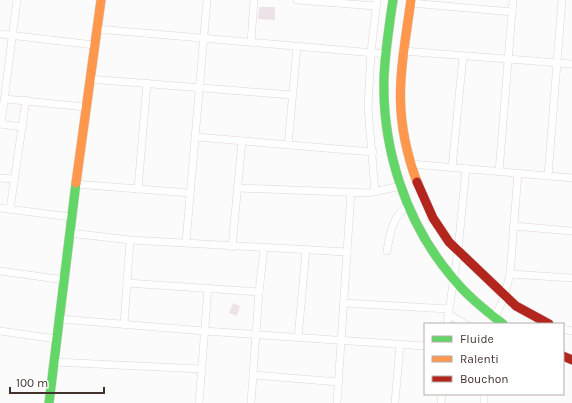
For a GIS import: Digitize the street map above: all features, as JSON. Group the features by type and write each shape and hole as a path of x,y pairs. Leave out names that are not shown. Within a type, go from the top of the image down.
{"street":[{"path":"17,0 1,124 22,127"},
{"path":"52,403 49,403 56,339 60,319 85,107 101,0"},
{"path":"186,242 196,137 202,38 206,0"},
{"path":"251,42 254,0"},
{"path":"297,0 377,3 371,52 368,108 373,152 375,192"},
{"path":"394,0 386,54 384,89 385,112 391,150 407,206 424,239 453,277 471,297 500,322"},
{"path":"499,172 513,0"},
{"path":"548,176 562,0"},
{"path":"512,12 411,2 403,51 399,92 400,116 411,164 432,218 441,233 473,264 504,298 530,317 546,323"},
{"path":"97,29 386,54"},
{"path":"0,34 94,45"},
{"path":"288,145 297,47"},
{"path":"403,51 572,64"},
{"path":"452,168 462,56"},
{"path":"90,79 292,95"},
{"path":"138,189 147,83"},
{"path":"5,99 85,107"},
{"path":"10,209 26,100"},
{"path":"196,137 373,152"},
{"path":"232,246 242,141"},
{"path":"411,164 572,178"},
{"path":"447,323 458,250 466,169"},
{"path":"500,322 510,274 518,173"},
{"path":"0,178 14,179"},
{"path":"76,184 190,193"},
{"path":"238,188 375,192 401,186"},
{"path":"337,403 351,192"},
{"path":"387,250 393,222 399,213 407,206"},
{"path":"0,208 71,217"},
{"path":"513,226 572,231"},
{"path":"70,233 130,240 347,252"},
{"path":"124,324 130,240"},
{"path":"250,403 264,248"},
{"path":"298,338 306,250"},
{"path":"0,271 64,280"},
{"path":"510,274 572,278"},
{"path":"127,283 259,292"},
{"path":"199,403 208,288"},
{"path":"344,303 448,312 464,323"},
{"path":"60,319 204,332 256,334 424,346"},
{"path":"0,332 56,339"},
{"path":"395,403 400,344"},
{"path":"54,362 201,369"},
{"path":"253,375 338,382"}],"building":[{"path":"259,7 275,7 275,20 258,19"},
{"path":"233,303 240,306 237,316 229,313"}],"traffic: fast":[{"path":"393,0 385,58 384,105 387,131 400,184 410,209 436,256 463,290 502,323"},
{"path":"49,403 76,183"}],"traffic: slow":[{"path":"76,183 101,0"},
{"path":"411,0 400,91 404,134 417,182"}],"traffic: jam":[{"path":"417,182 433,218 449,242 516,306 547,323"},
{"path":"564,356 572,360"}]}
